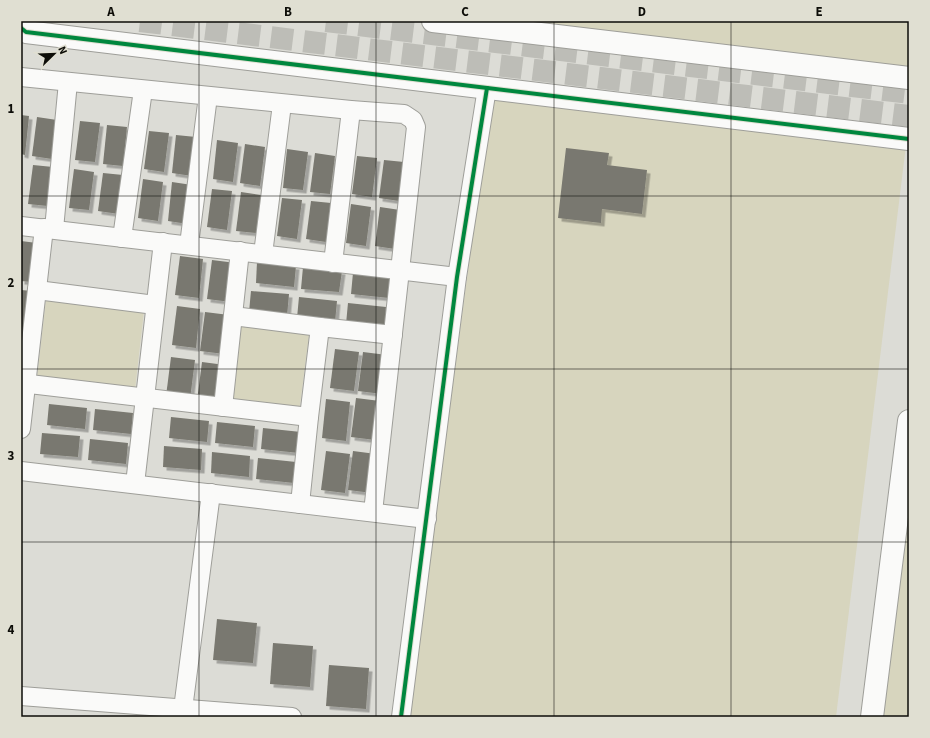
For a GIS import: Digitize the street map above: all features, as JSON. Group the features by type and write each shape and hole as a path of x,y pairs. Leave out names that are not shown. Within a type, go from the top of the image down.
{"street":[{"path":"433,21 909,78"},
{"path":"21,28 26,32 909,139"},
{"path":"21,78 282,104 404,114 413,120 416,127 373,512"},
{"path":"21,429 24,383 37,290 49,229 68,82"},
{"path":"401,717 457,277 487,88"},
{"path":"122,238 143,90"},
{"path":"189,245 208,96"},
{"path":"263,254 282,104"},
{"path":"334,263 351,110"},
{"path":"21,226 457,277"},
{"path":"135,484 163,242"},
{"path":"222,407 240,251"},
{"path":"37,290 155,304"},
{"path":"233,316 393,335"},
{"path":"300,504 320,327"},
{"path":"24,383 309,417"},
{"path":"872,717 909,421"},
{"path":"21,471 427,519"},
{"path":"194,712 211,493"},
{"path":"21,696 194,712 292,717"}],"shaded area":[{"path":"431,21 909,21 909,76"},
{"path":"493,81 907,137 836,717 409,717"},
{"path":"46,299 144,311 135,390 37,378"},
{"path":"240,326 309,335 299,413 231,405"},
{"path":"909,494 909,717 883,717"}],"building":[{"path":"21,115 29,116 25,155 21,154"},
{"path":"37,117 57,120 52,159 32,156"},
{"path":"80,121 100,123 95,162 75,160"},
{"path":"107,125 127,127 123,166 103,164"},
{"path":"149,131 169,133 164,172 144,169"},
{"path":"176,135 196,137 192,176 172,173"},
{"path":"217,140 238,143 233,182 213,179"},
{"path":"245,144 265,147 260,186 240,183"},
{"path":"566,148 609,153 607,165 647,170 642,214 602,209 601,223 558,218"},
{"path":"287,149 308,152 303,190 283,188"},
{"path":"315,153 335,156 330,194 310,192"},
{"path":"357,156 377,158 372,197 352,194"},
{"path":"384,160 404,162 399,201 379,198"},
{"path":"33,165 53,167 48,206 28,204"},
{"path":"74,169 94,172 89,210 69,208"},
{"path":"103,173 123,175 119,214 98,211"},
{"path":"143,179 163,182 158,221 138,218"},
{"path":"172,182 192,185 188,224 168,221"},
{"path":"212,189 232,191 227,230 207,227"},
{"path":"241,192 261,195 256,233 236,231"},
{"path":"282,198 302,200 297,239 277,236"},
{"path":"311,201 331,203 326,242 306,239"},
{"path":"351,204 371,207 366,246 346,243"},
{"path":"380,207 400,210 395,249 375,246"},
{"path":"21,241 37,243 32,282 21,281"},
{"path":"180,256 203,259 199,298 175,295"},
{"path":"212,260 236,263 231,302 207,299"},
{"path":"257,262 296,266 294,287 256,283"},
{"path":"303,267 342,271 339,292 301,289"},
{"path":"353,273 391,277 389,298 351,294"},
{"path":"21,290 32,291 27,330 21,330"},
{"path":"251,291 289,294 287,316 249,312"},
{"path":"299,297 337,301 335,322 297,318"},
{"path":"348,303 386,307 385,328 346,324"},
{"path":"177,306 200,309 196,348 172,345"},
{"path":"205,312 229,315 224,354 200,351"},
{"path":"335,349 359,352 354,391 330,388"},
{"path":"363,352 387,355 382,394 358,391"},
{"path":"171,357 195,360 190,399 166,396"},
{"path":"202,362 225,365 221,404 197,401"},
{"path":"356,398 380,401 375,440 351,437"},
{"path":"326,399 350,402 346,441 322,438"},
{"path":"49,404 87,408 85,429 47,425"},
{"path":"95,409 133,413 131,434 93,430"},
{"path":"171,417 209,421 207,442 169,438"},
{"path":"217,422 255,426 253,447 215,443"},
{"path":"263,428 301,432 299,453 261,449"},
{"path":"42,433 80,436 78,457 40,454"},
{"path":"90,439 128,443 126,464 88,460"},
{"path":"164,446 202,449 201,470 163,467"},
{"path":"326,451 350,454 345,493 321,490"},
{"path":"353,451 376,454 372,493 348,490"},
{"path":"212,452 250,456 249,477 211,473"},
{"path":"258,458 296,462 294,483 256,479"},
{"path":"217,619 257,623 253,663 213,660"},
{"path":"273,643 313,646 310,687 270,684"},
{"path":"329,665 369,668 366,709 326,706"}],"tunnel":[{"path":"140,21 909,116"},
{"path":"326,21 909,93"}],"cycle path":[{"path":"21,28 26,32 909,139"},
{"path":"401,717 457,277 487,88"}]}
